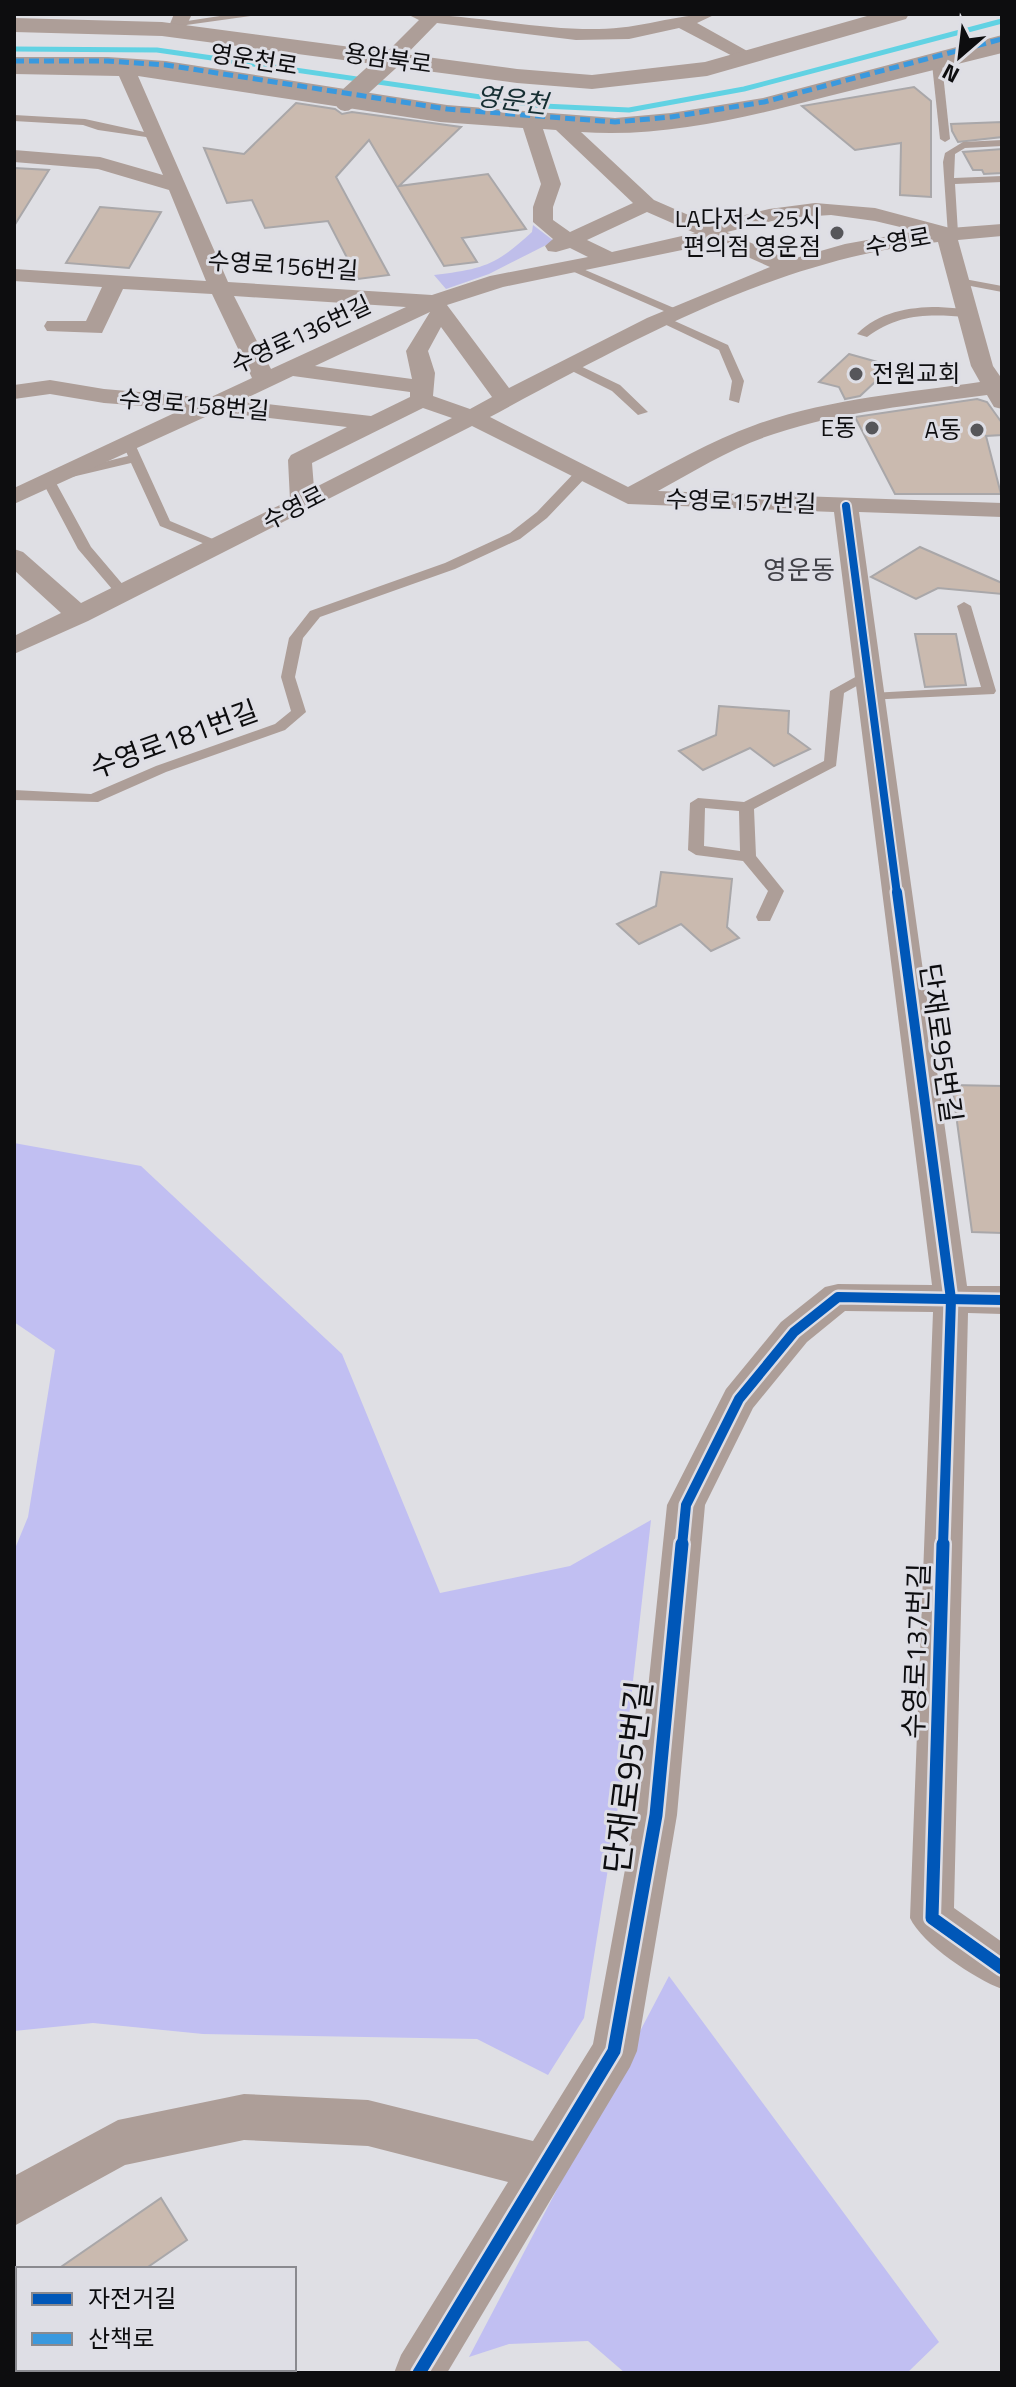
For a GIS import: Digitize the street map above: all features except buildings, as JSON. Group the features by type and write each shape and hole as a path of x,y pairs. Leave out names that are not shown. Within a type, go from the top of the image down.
{"street":[{"path":"520,29 534,14"},
{"path":"345,101 391,59 428,15 520,29 610,34 681,22 707,14"},
{"name":"용암북로","path":"14,25 179,22 391,59 517,76 592,82 707,69 898,14"},
{"path":"681,22 749,57"},
{"path":"14,61 108,61 166,65 447,109 615,122 764,102 997,46 1002,65"},
{"name":"영운천로","path":"14,68 156,71 440,116 532,125 612,128 675,123 768,106 997,46"},
{"path":"125,69 219,287 265,381"},
{"path":"532,125 551,184 543,207 543,222 569,240 610,259"},
{"path":"563,126 647,204 788,267"},
{"path":"14,156 100,163 178,186"},
{"name":"수영로136번길","path":"498,281 511,269 647,204"},
{"name":"수영로136번길","path":"14,497 51,480 132,451 214,405 290,369 498,281 687,243 712,231 771,214 831,209 896,219 949,233"},
{"name":"수영로","path":"14,646 303,504 670,316 788,267 848,250 949,233 1002,230"},
{"path":"949,233 982,366 997,383"},
{"name":"수영로156번길","path":"14,275 219,287 438,308"},
{"path":"55,326 94,328 116,281"},
{"path":"303,504 300,460 374,423 421,393 424,373 417,351 438,308 506,400"},
{"path":"22,391 42,364"},
{"path":"290,369 421,393 472,417"},
{"path":"628,497 713,451 765,429 835,410 997,383"},
{"name":"수영로158번길","path":"22,391 50,387 104,396 374,423"},
{"name":"수영로157번길","path":"472,417 628,497 1002,510"},
{"name":"단재로95번길","path":"846,506 951,1299"},
{"path":"14,557 79,615"},
{"name":"단재로95번길","path":"419,2373 614,2051 656,1815 686,1505 739,1399 794,1332 838,1297 1002,1300"},
{"name":"수영로137번길","path":"951,1299 932,1918 1002,1968"},
{"path":"14,2202 118,2143 244,2117 368,2123 544,2167"}],"lane":[{"path":"179,22 259,14"},
{"path":"937,64 945,139"},
{"path":"14,118 85,122 90,129 153,135"},
{"path":"949,233 950,153 963,145 1002,143"},
{"path":"951,181 1002,179"},
{"path":"569,266 670,316 724,348 738,381 735,400"},
{"path":"959,281 1002,289"},
{"path":"863,334 879,321 912,309 967,313"},
{"path":"572,366 616,388 642,412"},
{"path":"132,451 165,523 220,545"},
{"name":"수영로181번길","path":"14,795 93,799 161,769 280,727 299,712 288,677 296,638 315,614 450,566 515,536 542,515 582,473"},
{"path":"51,480 85,549 123,593"},
{"path":"748,857 696,850 698,803 746,807 831,763 837,691 870,686 989,691 964,606"},
{"path":"746,807 748,857 776,891 764,917"}],"shaded area":[{"path":"533,225 554,241 489,274 446,289 434,275 477,268 498,259 532,232"},
{"path":"14,1143 141,1166 342,1354 440,1593 570,1566 651,1520 621,1788 584,2018 548,2075 477,2039 203,2034 93,2023 14,2031 14,1551 28,1517 55,1350 14,1322"},
{"path":"669,1976 939,2342 907,2373 625,2373 588,2341 509,2344 469,2357"}],"waterway":[{"name":"영운천","path":"14,49 157,50 543,106 629,110 744,89 1002,21"}],"marked path":[{"path":"14,61 108,61 166,65 447,109 615,122 671,117 764,102 1002,39"}],"cycle path":[{"path":"846,506 951,1299 932,1918 1002,1968"},
{"path":"419,2373 614,2051 656,1815 686,1505 739,1399 794,1332 838,1297 1002,1300"}],"place":[{"name":"LA다저스 25시 편의점 영운점","path":"837,233"},
{"name":"전원교회","path":"856,374"},
{"name":"E동","path":"872,428"},
{"name":"A동","path":"977,430"}],"district":[{"name":"영운동","path":"799,570"}]}
